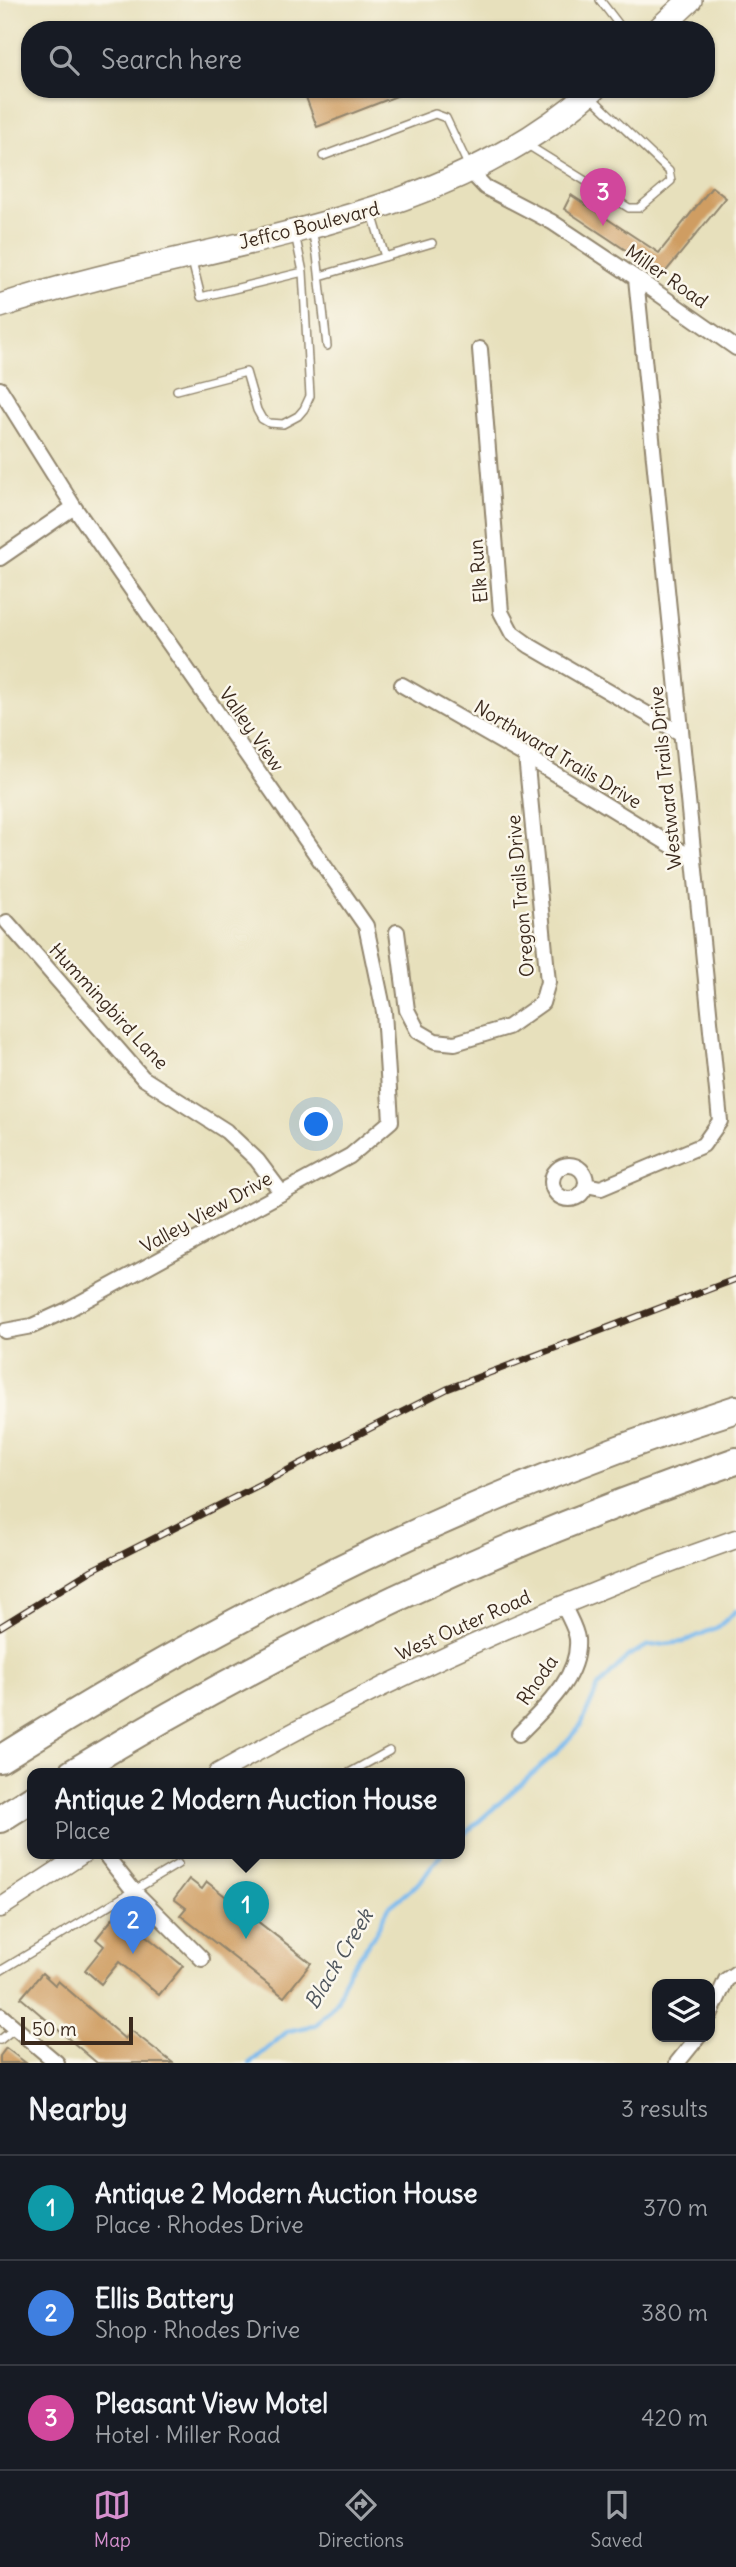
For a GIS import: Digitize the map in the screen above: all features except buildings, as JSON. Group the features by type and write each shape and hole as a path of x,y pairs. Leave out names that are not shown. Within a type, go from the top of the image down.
{"highway":[{"path":"0,1759 83,1707 190,1646 345,1565 546,1477 736,1409"},
{"path":"81,1768 220,1686 366,1611 530,1538 736,1461"},
{"path":"0,1819 27,1802"}],"main road":[{"path":"668,21 690,0"},
{"name":"Jeffco Boulevard","path":"0,306 62,287 371,210 425,191 470,171 523,142 583,98"}],"street":[{"name":"Miller Road","path":"470,171 485,187 552,222 736,348"},
{"name":"Westward Trails Drive","path":"586,1185 601,1188 702,1145 719,1121 636,278"},
{"name":"Elk Run","path":"480,349 500,612 512,633 530,646 680,733"},
{"name":"Valley View","path":"0,389 74,507 366,926 384,1012 391,1121"},
{"path":"0,558 74,507"},
{"name":"Northward Trails Drive","path":"402,685 526,756 692,858"},
{"name":"Oregon Trails Drive","path":"397,932 407,1010 418,1031 435,1041 455,1043 508,1027 542,1003 548,982 526,756"},
{"name":"Hummingbird Lane","path":"7,922 142,1078 226,1130 257,1160 281,1192"},
{"name":"Valley View Drive","path":"2,1331 32,1326 350,1156 391,1121"},
{"name":"West Outer Road","path":"227,1768 313,1720 413,1670 563,1604 736,1539"},
{"name":"Rhoda","path":"519,1734 548,1705 573,1668 577,1639 563,1604"},
{"path":"0,1908 75,1859"},
{"path":"109,1859 133,1890 202,1959"},
{"path":"715,2004 726,1980 736,1973"},
{"path":"0,2015 16,2027 40,2058 57,2063"},
{"path":"677,2063 694,2042"}],"lane":[{"path":"600,0 616,21"},
{"path":"523,142 629,208 639,208 671,181 669,171 597,98"},
{"path":"323,156 435,114 446,118 470,171"},
{"path":"371,210 385,257"},
{"path":"177,390 246,372 262,419 283,424 298,416 310,396 302,228"},
{"path":"302,228 320,276 327,346"},
{"path":"320,276 432,243"},
{"path":"191,255 201,297 303,272"},
{"path":"358,1768 389,1751"},
{"path":"0,1971 178,1864"},
{"path":"0,2040 16,2027"}],"waterway":[{"name":"Black Creek","path":"465,1834 557,1752 581,1725 598,1687 628,1656 647,1646 683,1642 718,1627 736,1611"},
{"name":"Black Creek","path":"250,2063 288,2031 316,2025 337,2001 348,1971 372,1939 389,1907 420,1882 437,1859"}],"railway":[{"path":"0,1627 92,1570 447,1389 736,1279"}],"place":[{"name":"Pleasant View Motel","path":"603,226"},
{"name":"Antique 2 Modern Auction House","path":"246,1939"},
{"name":"Ellis Battery","path":"133,1954"}]}
